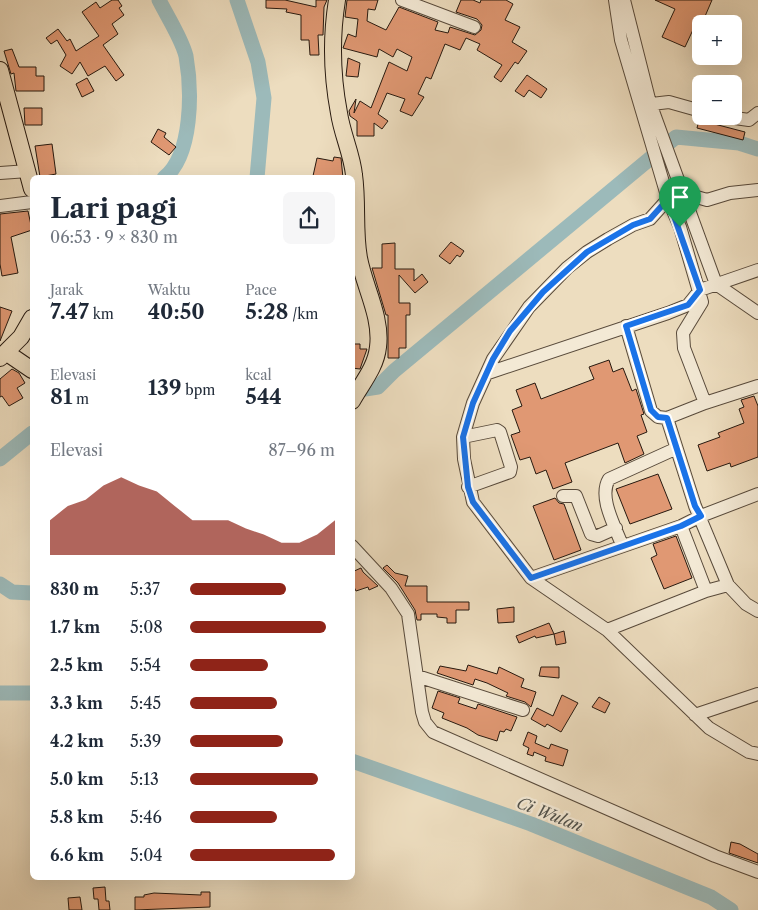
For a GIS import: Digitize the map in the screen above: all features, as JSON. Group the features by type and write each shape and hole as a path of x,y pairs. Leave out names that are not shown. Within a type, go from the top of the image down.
{"main road":[{"path":"337,0 333,51 337,101 354,175"},
{"path":"0,70 30,180"},
{"path":"355,210 356,243 379,334 377,356 356,394"},
{"path":"30,321 21,337 4,356 30,369"}],"street":[{"path":"402,0 474,26"},
{"path":"614,0 621,40 657,137 668,153 716,284 758,313"},
{"path":"624,0 645,104"},
{"path":"645,104 669,102 692,108"},
{"path":"742,119 748,120 758,113"},
{"path":"657,137 657,160 668,199 700,290 702,302 683,333 684,348 705,403"},
{"path":"0,173 28,171"},
{"path":"758,190 730,193 707,200 683,193 668,199 650,219 633,225 601,243 567,268 529,307 510,331 493,359 473,403 463,437 468,487 473,502 489,526 531,578 607,630 708,728 749,752 758,754"},
{"path":"0,206 30,202"},
{"path":"488,373 688,305 700,290 758,270"},
{"path":"626,326 651,410 658,417 667,418 705,403 758,386"},
{"path":"667,418 675,449 695,506 701,516 728,585 746,604 758,611"},
{"path":"463,437 497,430 500,432 511,467 510,472 504,475 468,487"},
{"path":"622,545 606,498 604,486 609,479 675,449"},
{"path":"531,578 681,526 701,516 758,494"},
{"path":"563,496 576,496 591,534 598,536 616,528"},
{"path":"681,526 706,591"},
{"path":"355,549 391,588 408,614 422,712 425,722 433,732 707,852 758,872"},
{"path":"607,630 706,591 728,585"},
{"path":"417,676 523,710"},
{"path":"695,715 758,694"}],"building":[{"path":"112,0 118,0 122,6 119,8 124,15 112,24 118,34 103,45 124,75 116,81 105,66 88,76 80,62 72,74 60,66 66,55 57,40 51,44 46,38 58,29 67,41 70,39 76,51 99,36 82,12 96,2 100,8"},
{"path":"266,0 285,0 316,7 316,0 327,0 324,7 323,35 318,35 319,55 310,55 309,40 301,40 301,15 286,12 287,9 266,8"},
{"path":"347,0 378,0 375,10 368,9 367,21 386,30 399,7 438,22 435,30 448,33 450,27 475,35 481,30 482,25 477,19 456,12 461,0 473,0 480,3 481,0 506,0 513,4 505,20 520,27 512,42 527,51 518,64 515,62 501,82 494,77 502,65 477,50 480,44 466,38 460,50 445,44 431,79 426,77 418,94 424,97 412,116 400,111 405,99 387,93 378,114 388,121 382,129 374,123 374,136 357,136 357,121 350,116 349,111 356,99 354,113 360,101 371,108 389,62 407,71 412,57 397,49 393,57 379,49 377,57 343,48 348,34 356,37 358,19 345,17"},
{"path":"655,0 712,0 706,15 692,15 692,32 685,47 662,37 675,9"},
{"path":"12,49 19,67 36,67 36,76 44,76 44,91 16,91 14,73 11,74 4,51"},
{"path":"348,58 360,63 358,77 346,76"},
{"path":"527,75 547,89 541,98 529,90 524,97 515,91"},
{"path":"87,78 94,91 82,97 76,84"},
{"path":"24,108 42,108 42,125 25,125"},
{"path":"698,125 718,125 745,132 743,140 697,128"},
{"path":"158,129 166,133 164,137 176,147 169,155 151,142"},
{"path":"52,144 56,174 40,175 35,146"},
{"path":"334,157 341,158 343,175 313,175 317,158 333,161"},
{"path":"28,211 30,220 30,231 11,237 18,273 2,276 0,264 0,214"},
{"path":"451,242 464,251 460,257 457,255 450,264 439,256"},
{"path":"395,243 395,269 414,269 414,281 422,274 428,282 415,293 399,275 399,303 410,303 410,315 406,315 406,348 399,348 399,358 388,358 388,315 386,315 372,268 382,268 382,244"},
{"path":"0,307 12,311 0,341"},
{"path":"355,344 360,344 360,349 367,349 360,369 355,368"},
{"path":"609,360 613,372 623,368 632,391 636,389 644,414 641,415 647,432 637,436 644,454 625,463 618,443 565,463 572,482 553,489 546,470 536,474 530,457 520,460 511,435 520,432 512,410 522,406 516,390 535,383 541,399 594,379 589,367"},
{"path":"12,369 19,373 25,383 17,388 23,398 9,406 2,396 0,397 0,379"},
{"path":"754,396 758,406 758,457 731,467 730,463 707,471 698,445 720,437 718,433 744,423 739,409 744,407 741,400"},
{"path":"658,474 672,509 630,524 616,489"},
{"path":"555,498 559,503 564,504 581,550 554,560 533,506"},
{"path":"676,536 692,578 664,589 651,558 657,555 653,544"},
{"path":"387,565 395,573 408,576 405,586 427,586 427,602 469,602 469,610 456,610 456,623 447,623 447,618 437,617 437,614 421,614 421,620 417,620 415,610 398,583 383,568"},
{"path":"361,568 378,586 369,590 368,587 356,591 355,571"},
{"path":"514,607 514,622 498,623 497,609"},
{"path":"549,623 554,634 536,638 535,636 519,643 516,636"},
{"path":"564,631 566,643 556,645 554,634"},
{"path":"468,665 497,674 499,667 524,679 521,687 536,692 531,707 525,702 506,696 508,693 487,683 475,679 473,685 437,673 440,666 466,671"},
{"path":"541,667 559,667 559,678 539,676"},
{"path":"438,691 460,698 458,703 476,709 478,704 517,717 511,731 506,729 504,732 500,731 497,741 478,735 467,728 442,718 444,713 432,708"},
{"path":"562,695 578,703 561,732 547,724 545,727 531,719 537,708 553,716"},
{"path":"599,697 610,703 605,713 592,707"},
{"path":"528,732 537,736 535,743 549,749 551,744 568,750 563,766 545,761 546,757 534,752 533,756 527,754 529,748 523,745"},
{"path":"731,842 740,844 758,854 758,863 729,853"},
{"path":"105,887 106,901 109,901 110,910 99,910 98,899 94,899 93,888"},
{"path":"201,892 210,892 210,907 135,910 135,897 144,897 144,895 154,893 201,895"},
{"path":"80,897 82,910 69,910 68,898"}],"waterway":[{"path":"159,0 184,49 189,86 188,121 185,138 181,154 174,168 167,175"},
{"path":"237,0 258,62 264,98 257,175"},
{"path":"355,391 378,387 394,371 676,137 739,143 758,149"},
{"path":"0,459 30,435"},
{"path":"0,584 12,592 30,593"},
{"name":"Ci Wulan","path":"0,693 30,693"},
{"name":"Ci Wulan","path":"355,762 531,824 711,897 731,910"}],"route":[{"path":"668,199 680,227 700,290 688,305 626,326 651,410 658,417 667,418 675,449 695,506 701,516 681,526 531,578 489,526 473,502 468,487 463,437 473,403 493,359 510,331 529,307 567,268 587,252 608,239 633,225 650,219 668,199"}]}
